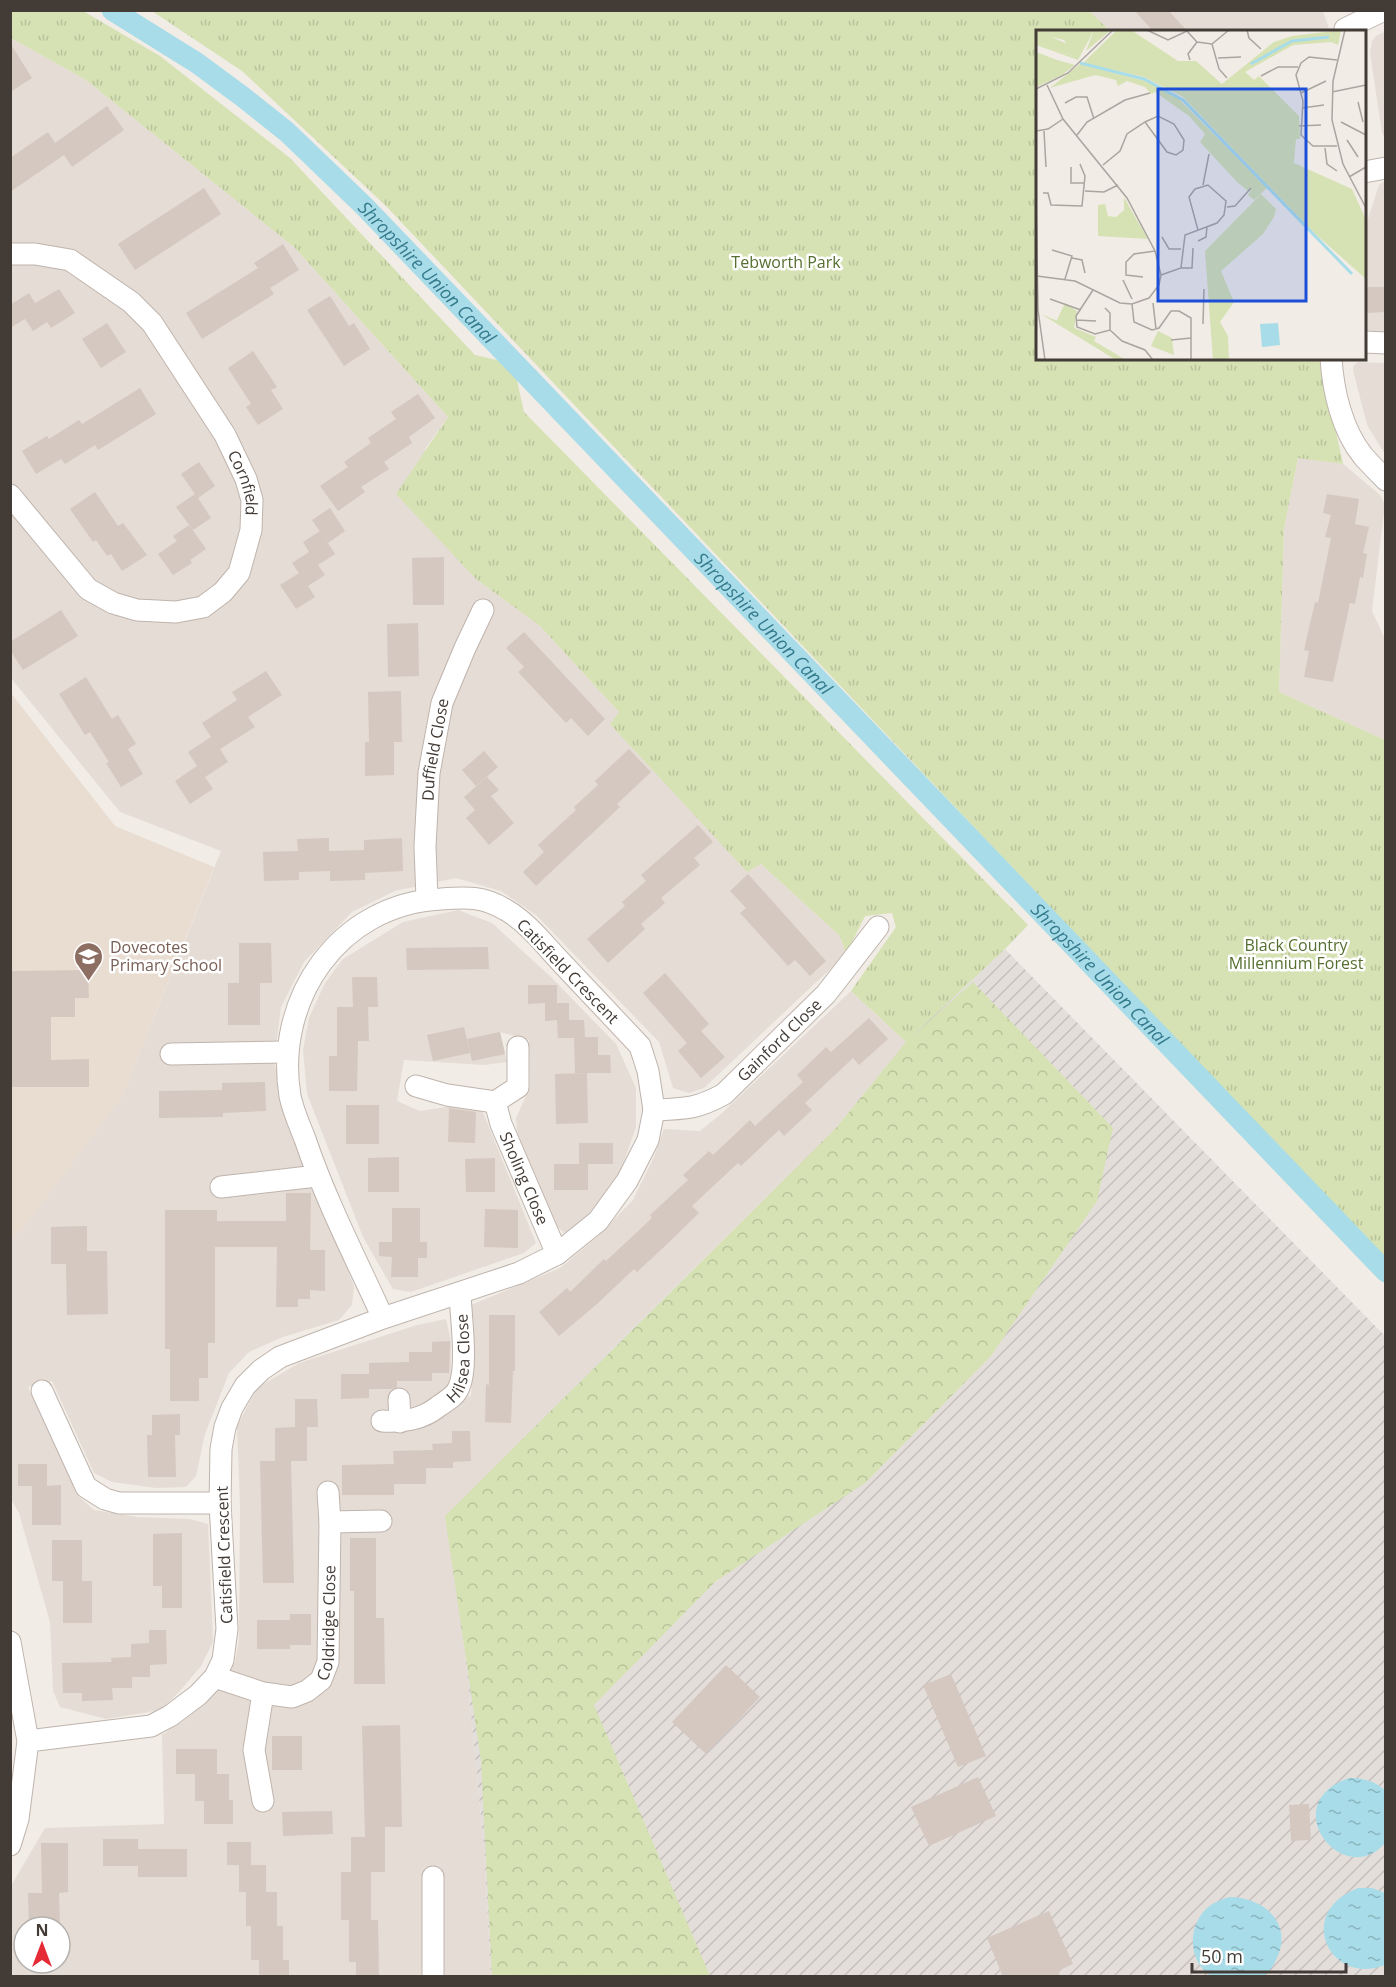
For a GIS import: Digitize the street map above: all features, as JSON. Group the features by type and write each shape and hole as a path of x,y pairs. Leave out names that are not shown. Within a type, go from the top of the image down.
{"street":[{"path":"1343,24 1384,10"},
{"path":"1366,172 1386,168"},
{"name":"Cornfield","path":"10,254 35,254 70,260 130,302 152,323 225,435 246,479 252,500 251,530 239,573 223,592 203,607 176,612 138,610 113,603 88,589 10,495"},
{"path":"1366,342 1386,343"},
{"path":"1331,360 1337,397 1347,428 1362,454 1386,480"},
{"name":"Duffield Close","path":"427,899 425,846 429,773 442,703 483,610"},
{"name":"Catisfield Crescent","path":"28,1741 151,1726 170,1716 198,1695 215,1677 223,1660 228,1629 220,1503 221,1449 225,1427 232,1408 245,1386 261,1370 280,1358 383,1318 519,1273 556,1254 598,1221 627,1181 648,1140 654,1110 648,1071 640,1046 529,928 506,910 474,897 407,902 382,912 350,932 326,958 304,990 294,1016 287,1052 291,1098 318,1176 383,1318"},
{"name":"Gainford Close","path":"654,1110 690,1109 707,1104 724,1094 826,994 878,927"},
{"path":"416,1086 447,1095 495,1102 519,1087 518,1047"},
{"path":"171,1054 287,1052"},
{"name":"Sholing Close","path":"495,1102 501,1124 556,1254"},
{"path":"221,1187 318,1176"},
{"name":"Hilsea Close","path":"399,1399 391,1422 410,1421 432,1412 459,1389 463,1372 460,1294"},
{"path":"42,1391 86,1487 105,1499 119,1503 220,1503"},
{"name":"Coldridge Close","path":"215,1677 263,1693 292,1697 307,1691 321,1680 328,1662 330,1522 328,1492"},
{"path":"330,1522 381,1521"},
{"path":"10,1642 28,1741 18,1819 10,1845"},
{"path":"263,1693 254,1750 263,1801"},
{"path":"433,1877 433,1977"}],"shaded area":[{"path":"1088,11 1323,11 1330,30 1109,30"},
{"path":"1385,32 1385,138 1382,133 1370,53 1372,41 1377,35"},
{"path":"11,38 86,80 294,247 448,417 425,449 476,579 540,626 619,712 610,724 747,871 761,864 840,936 846,954 704,1088 689,1093 673,1088 659,1042 536,915 501,891 456,878 395,891 352,912 304,962 281,1007 274,1062 296,1146 319,1195 354,1286 352,1305 339,1320 283,1337 249,1352 229,1373 205,1434 196,1476 186,1487 156,1488 112,1482 94,1473 52,1381 28,1387 78,1496 94,1510 137,1517 190,1519 208,1524 213,1642 201,1666 160,1710 106,1719 60,1707 53,1691 50,1622 19,1513 11,1499 11,1237 22,1230 122,1097 221,851 120,812 11,678"},
{"path":"1385,181 1385,335 1366,333 1366,225 1379,185"},
{"path":"1358,362 1385,363 1385,454 1367,425 1353,370 1354,365"},
{"path":"1298,457 1343,464 1380,495 1385,504 1372,611 1385,639 1385,740 1279,692 1284,528"},
{"name":"Dovecotes Primary School","path":"10,692 115,826 214,867 122,1097 22,1230 11,1237"},
{"path":"458,910 492,923 551,977 616,1044 636,1088 636,1127 619,1176 595,1213 565,1233 551,1222 519,1151 516,1118 530,1087 529,1040 500,1032 507,1062 484,1065 404,1060 397,1101 420,1111 471,1103 482,1110 536,1243 524,1253 411,1292 393,1289 363,1237 307,1094 303,1050 309,1018 325,983 343,959 403,922"},
{"path":"1005,949 1385,1336 1385,1976 491,1976 484,1848 460,1602 446,1519 610,1351 836,1128 906,1042"},
{"path":"851,991 906,1042 836,1128 610,1351 460,1602 484,1848 491,1976 11,1976 11,1886 45,1828 164,1824 162,1735 208,1701 235,1662 239,1641 240,1505 237,1426 257,1388 299,1363 417,1325 446,1319 451,1341 451,1373 448,1387 434,1399 411,1407 407,1396 390,1412 374,1416 375,1429 420,1428 443,1416 471,1395 474,1360 469,1318 471,1305 560,1268 596,1238 633,1200 654,1157 664,1129 700,1131 721,1114"}],"green space":[{"name":"Tebworth Park","path":"1088,10 1109,30 1036,30 1036,360 1320,360 1343,464 1298,458 1284,528 1279,692 1385,740 1385,1261 385,205 242,71 152,11"},
{"path":"11,11 83,11 160,56 290,158 475,355 501,361 516,376 524,412 1028,925 906,1042 851,991 896,927 892,913 865,916 846,954 840,936 761,864 747,872 610,724 619,712 540,626 476,579 396,494 448,417 294,247 86,80 11,38"},
{"path":"973,982 1113,1128 1097,1201 991,1356 865,1483 716,1581 594,1705 710,1976 492,1976 481,1761 445,1516 836,1128 906,1042"}],"water":[{"path":"1349,1778 1377,1784 1385,1790 1385,1843 1369,1855 1352,1857 1336,1850 1324,1838 1317,1823 1317,1806 1327,1790"},
{"path":"1358,1888 1372,1888 1385,1893 1385,1965 1366,1969 1349,1966 1336,1957 1327,1944 1324,1929 1327,1914 1338,1899"},
{"path":"1229,1897 1255,1902 1273,1916 1279,1926 1280,1949 1275,1962 1263,1976 1246,1978 1211,1976 1198,1962 1193,1945 1195,1926 1210,1905"}],"building":[{"path":"1134,10 1168,10 1186,30 1152,30"},
{"path":"10,43 32,78 10,92"},
{"path":"107,106 124,130 72,167 64,155 10,192 10,158 48,132 55,143"},
{"path":"204,188 221,214 135,270 118,244"},
{"path":"283,244 299,270 270,288 274,294 202,339 186,313 258,268 254,263"},
{"path":"1366,287 1386,287 1386,312 1366,313"},
{"path":"59,289 75,313 51,328 47,322 33,331 25,319 10,328 10,305 29,293 35,303"},
{"path":"330,296 349,326 354,323 370,349 344,366 307,310"},
{"path":"107,323 126,352 101,368 82,339"},
{"path":"253,351 277,387 271,390 283,409 258,425 246,407 251,404 228,368"},
{"path":"140,388 156,414 98,450 95,445 65,464 61,459 36,474 22,451 47,436 49,439 79,420 82,424"},
{"path":"418,394 435,418 409,437 412,443 384,462 389,469 361,487 365,492 338,511 320,486 348,467 344,462 371,443 368,438 396,419 391,412"},
{"path":"199,462 215,486 198,498 211,518 193,530 176,507 195,494 181,474"},
{"path":"95,492 118,526 123,523 147,555 122,571 111,554 107,556 96,540 93,542 70,509"},
{"path":"1327,494 1359,499 1355,524 1369,527 1363,553 1367,554 1363,578 1360,577 1355,604 1350,603 1333,682 1304,677 1309,651 1304,650 1315,602 1318,603 1331,538 1325,537 1331,515 1323,513"},
{"path":"330,508 345,531 328,543 312,520"},
{"path":"189,525 206,549 190,560 192,563 173,575 158,554 177,541 173,536"},
{"path":"320,531 335,554 318,565 325,575 308,586 315,597 296,609 280,585 299,573 292,563 309,552 303,542"},
{"path":"444,557 444,605 413,605 412,558"},
{"path":"61,610 78,636 23,670 10,650 10,642"},
{"path":"418,623 419,676 388,677 387,624"},
{"path":"524,632 605,719 588,736 571,718 566,723 518,672 524,667 506,648"},
{"path":"266,671 282,695 248,717 255,727 220,749 228,762 205,777 213,789 190,804 175,781 197,766 188,752 211,737 202,723 237,700 232,692"},
{"path":"86,677 112,719 118,715 136,744 128,749 143,774 121,787 106,763 109,762 90,732 85,735 59,694"},
{"path":"401,691 402,742 394,742 394,775 365,776 365,742 369,742 368,692"},
{"path":"629,749 651,772 617,804 620,807 536,886 523,872 544,852 538,845 576,810 574,807 598,785 595,781"},
{"path":"484,751 498,767 476,786 462,770"},
{"path":"487,777 499,790 491,796 514,823 489,845 466,818 475,810 464,797"},
{"path":"698,825 713,842 694,858 700,865 661,898 665,903 641,924 645,929 608,963 587,939 625,906 622,902 646,881 641,875"},
{"path":"329,838 329,851 364,850 364,840 402,838 403,871 365,873 365,880 330,881 330,871 299,872 299,880 264,881 263,852 298,851 297,839"},
{"path":"748,874 826,961 810,976 795,960 788,966 740,913 746,908 730,891"},
{"path":"239,943 271,943 272,983 260,983 260,1025 228,1025 228,983 239,983"},
{"path":"488,947 489,969 407,970 406,948"},
{"path":"88,970 89,998 75,998 75,1017 51,1017 51,1060 89,1059 89,1087 10,1087 10,971"},
{"path":"665,973 709,1024 701,1031 725,1057 701,1078 678,1051 687,1043 643,993"},
{"path":"352,977 377,977 378,1007 368,1007 369,1041 358,1041 357,1091 329,1091 329,1056 337,1056 337,1007 353,1007"},
{"path":"528,985 557,985 557,1003 569,1003 569,1020 584,1020 585,1037 598,1037 598,1055 610,1055 611,1073 575,1073 574,1038 558,1038 557,1020 545,1021 545,1003 528,1004"},
{"path":"869,1018 888,1039 859,1065 853,1058 805,1103 812,1110 784,1136 779,1130 741,1166 738,1163 692,1206 699,1213 664,1247 637,1272 634,1269 559,1336 539,1312 567,1288 570,1292 652,1218 650,1215 688,1180 683,1175 709,1151 713,1155 750,1120 755,1126 803,1082 797,1075 826,1047 831,1052"},
{"path":"464,1027 470,1053 433,1061 427,1035"},
{"path":"500,1032 505,1054 472,1061 467,1039"},
{"path":"587,1073 588,1123 556,1124 555,1074"},
{"path":"265,1082 266,1111 223,1113 223,1117 159,1118 159,1091 222,1090 222,1083"},
{"path":"346,1105 379,1105 379,1144 346,1144"},
{"path":"449,1108 476,1112 475,1143 448,1142"},
{"path":"579,1143 613,1143 613,1164 588,1164 588,1190 554,1190 554,1164 579,1164"},
{"path":"399,1157 399,1192 368,1192 368,1158"},
{"path":"495,1158 495,1192 466,1192 465,1159"},
{"path":"286,1193 311,1193 310,1250 325,1250 325,1291 310,1290 310,1299 298,1299 298,1307 276,1307 277,1247 215,1247 215,1343 208,1343 208,1378 199,1378 199,1401 170,1401 170,1349 165,1349 165,1210 217,1210 217,1221 286,1221"},
{"path":"392,1208 420,1208 420,1242 427,1242 427,1258 418,1258 418,1277 391,1277 392,1257 379,1256 379,1242 392,1242"},
{"path":"485,1209 518,1210 518,1248 484,1247"},
{"path":"87,1226 87,1251 107,1251 108,1314 67,1315 66,1264 51,1264 51,1227"},
{"path":"489,1315 515,1315 515,1371 513,1371 511,1423 485,1422 486,1384 489,1385"},
{"path":"450,1341 449,1373 432,1373 432,1381 397,1381 397,1387 392,1389 369,1389 369,1398 341,1399 341,1374 369,1374 369,1363 409,1362 409,1352 432,1352 432,1342"},
{"path":"295,1399 317,1399 318,1427 307,1427 307,1461 275,1461 275,1428 295,1427"},
{"path":"180,1414 180,1435 175,1435 176,1477 148,1477 147,1435 152,1435 152,1415"},
{"path":"452,1431 470,1431 471,1461 453,1462 453,1468 426,1468 426,1484 394,1484 394,1495 342,1495 342,1465 394,1464 393,1451 433,1450 432,1444 452,1443"},
{"path":"260,1461 291,1461 294,1583 263,1583"},
{"path":"18,1464 47,1464 47,1486 61,1485 61,1525 32,1525 32,1486 18,1486"},
{"path":"182,1533 182,1608 162,1608 162,1586 153,1586 153,1534"},
{"path":"350,1538 376,1538 376,1618 384,1618 385,1684 354,1684 354,1591 350,1591"},
{"path":"52,1540 82,1540 82,1581 92,1581 92,1623 63,1623 63,1581 52,1581"},
{"path":"290,1614 311,1614 311,1645 290,1645 290,1649 257,1649 257,1620 290,1620"},
{"path":"149,1630 166,1630 167,1664 150,1665 150,1677 132,1677 132,1688 112,1688 113,1700 82,1701 82,1693 63,1693 62,1663 112,1662 111,1658 131,1657 131,1644 149,1643"},
{"path":"726,1665 760,1697 706,1754 672,1722"},
{"path":"951,1674 986,1756 958,1767 923,1685"},
{"path":"400,1725 402,1827 385,1827 385,1872 371,1872 371,1920 378,1920 379,1977 356,1977 356,1962 349,1962 349,1920 341,1920 341,1872 351,1872 351,1837 365,1837 362,1726"},
{"path":"272,1736 302,1736 302,1770 272,1770"},
{"path":"176,1749 217,1749 217,1774 229,1774 229,1800 233,1800 233,1824 204,1824 204,1801 195,1801 195,1774 176,1774"},
{"path":"978,1777 996,1816 929,1846 911,1807"},
{"path":"1309,1804 1311,1840 1291,1841 1289,1805"},
{"path":"332,1811 333,1834 283,1836 282,1812"},
{"path":"103,1839 138,1839 138,1849 187,1849 187,1877 138,1877 138,1866 103,1866"},
{"path":"227,1842 251,1842 251,1865 266,1865 266,1892 277,1892 277,1926 283,1926 283,1960 289,1960 289,1977 259,1977 259,1960 251,1960 251,1926 246,1926 246,1892 239,1892 239,1865 227,1865"},
{"path":"41,1843 68,1843 68,1892 59,1893 60,1915 29,1915 28,1893 42,1893"},
{"path":"1049,1911 1073,1964 1058,1971 1061,1977 1003,1977 987,1938"}],"waterway":[{"name":"Shropshire Union Canal","path":"112,10 197,63 243,97 287,132 364,206 1386,1272"}],"place":[{"name":"Dovecotes Primary School","path":"89,982"}],"park label":[{"name":"Black Country Millennium Forest","path":"1296,954"}]}
